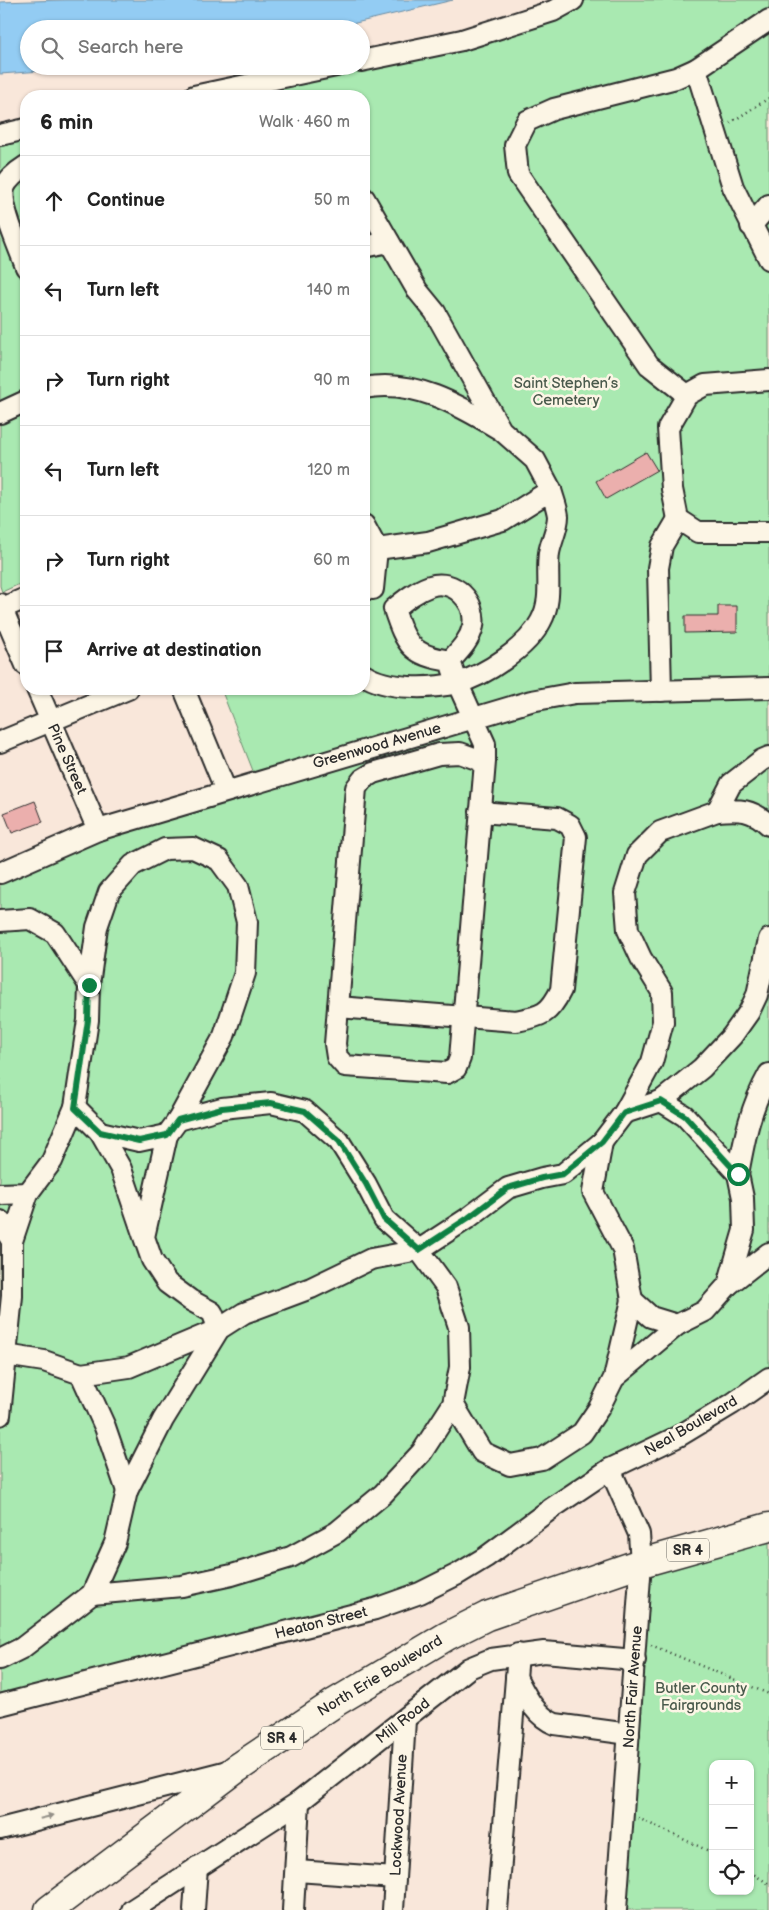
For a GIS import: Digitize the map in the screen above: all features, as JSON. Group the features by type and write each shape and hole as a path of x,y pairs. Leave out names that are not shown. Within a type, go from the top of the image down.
{"highway":[{"name":"SR 4","path":"641,1563 769,1527"},
{"name":"North Erie Boulevard","path":"49,1910 236,1769 336,1702 446,1636 487,1616 641,1563"}],"street":[{"path":"370,59 462,40 554,11 573,0"},
{"path":"687,395 649,366 518,174 515,145 527,122 554,109 676,78 696,68 769,20"},
{"path":"696,68 733,188 769,259"},
{"path":"222,90 293,75"},
{"path":"0,135 20,131"},
{"path":"20,170 15,173 4,188 3,208 20,252"},
{"path":"751,226 769,205"},
{"path":"370,209 417,290 435,312 501,430"},
{"path":"370,246 389,242"},
{"path":"661,691 658,568 662,546 678,519 672,489 668,428 687,395 705,385 769,380"},
{"path":"370,386 412,389 456,404 501,430 535,460 551,490 558,516 549,553 549,596 541,621 521,647 494,667 457,682 410,688 374,682 370,680"},
{"path":"0,413 20,404"},
{"path":"377,549 428,542 503,520 551,490"},
{"path":"678,519 698,532 769,532"},
{"path":"370,536 377,549 370,582"},
{"path":"394,609 413,594 432,586 450,586 463,594 472,608 473,625 467,642 450,661"},
{"path":"370,593 394,609 401,630 413,648 428,658 450,661"},
{"path":"20,600 1,607 20,651"},
{"path":"450,661 457,682 485,744 484,762 464,1018 460,1058 456,1068 447,1073 345,1066 337,1057 335,1044 356,788 372,773 439,754 460,753 484,762"},
{"name":"Greenwood Avenue","path":"0,873 98,830 531,701 575,694 769,688"},
{"name":"Pine Street","path":"40,695 98,830"},
{"path":"0,742 113,695"},
{"path":"186,695 226,791"},
{"path":"717,810 731,784 762,760 769,757"},
{"path":"2,1355 44,1361 81,1374 129,1367 219,1329 244,1313 311,1288 371,1259 419,1250 468,1218 508,1188 563,1174 602,1142 624,1113 652,1062 663,1022 662,992 640,958 628,930 625,893 637,855 660,832 717,810 737,809 758,815 769,826"},
{"path":"338,1007 516,1021 540,1016 554,1005 561,990 576,837 570,824 557,818 480,812"},
{"path":"0,1415 2,1355 12,1296 12,1241 28,1193 52,1161 75,1108 88,1020 89,985 97,927 108,892 133,865 165,848 193,848 219,860 238,886 247,922 246,973 224,1036 172,1128 144,1237"},
{"path":"0,921 30,919 55,933 89,985"},
{"path":"624,1113 661,1101 702,1068 732,1036 763,994 769,939"},
{"path":"728,1284 744,1230 743,1198 738,1174 746,1126 759,1091 769,1074"},
{"path":"661,1101 685,1116 738,1174"},
{"path":"92,1594 182,1586 232,1575 291,1557 336,1532 383,1494 422,1452 453,1404 460,1367 459,1327 446,1287 419,1250 384,1219 366,1184 339,1141 305,1111 271,1103 222,1108 139,1141 100,1132"},
{"path":"75,1108 100,1132 121,1169 152,1260 167,1283 190,1300 212,1312 219,1329"},
{"path":"453,1404 482,1452 510,1465 542,1459 582,1433 599,1408 614,1378 632,1300 623,1249 593,1192 602,1142"},
{"path":"0,1194 28,1193"},
{"path":"0,1221 12,1241"},
{"path":"614,1378 677,1325 705,1311 728,1284 769,1253"},
{"path":"632,1300 651,1317 677,1325"},
{"path":"0,1659 22,1648 92,1594 115,1542 127,1491 163,1420 219,1329"},
{"path":"81,1374 105,1427 127,1491"},
{"name":"Neal Boulevard","path":"610,1469 680,1436 732,1404 769,1378"},
{"name":"North Fair Avenue","path":"610,1469 639,1534 641,1563 616,1910"},
{"name":"Heaton Street","path":"0,1705 375,1610 420,1593 486,1558 552,1508 610,1469"},
{"name":"Mill Road","path":"132,1910 299,1802 469,1668 491,1659 544,1652 635,1660"},
{"path":"497,1910 518,1654"},
{"path":"516,1677 537,1712 545,1720 555,1724 629,1734"},
{"name":"Lockwood Avenue","path":"393,1910 405,1720"},
{"path":"0,1829 236,1769"},
{"path":"293,1910 299,1802"},
{"path":"194,1910 197,1868"},
{"path":"296,1871 395,1878"}],"path":[{"path":"716,132 769,98"},
{"path":"636,1638 769,1694"},
{"path":"624,1811 709,1852"},
{"path":"754,1875 769,1884"}],"green space":[{"name":"Saint Stephen’s Cemetery","path":"573,0 769,0 769,1378 420,1593 0,1705 0,873 257,781 223,695 370,695 370,90 222,90 293,75 370,75 370,63"},
{"path":"20,138 20,584 2,592 0,586 0,143"},
{"name":"Butler County Fairgrounds","path":"769,1527 769,1910 616,1910 641,1563"}],"water":[{"path":"65,0 453,0 368,20 20,20 20,73 0,74 0,2"}],"building":[{"path":"646,452 657,470 606,499 596,481"},
{"path":"718,606 737,606 737,632 685,633 685,616 718,616"},
{"path":"35,801 43,822 12,833 4,813"}],"route":[{"path":"89,985 88,1020 75,1108 100,1132 139,1141 167,1135 178,1120 222,1108 271,1103 305,1111 339,1141 366,1184 384,1219 419,1250 468,1218 508,1188 563,1174 602,1142 624,1113 661,1101 685,1116 738,1174"}]}
